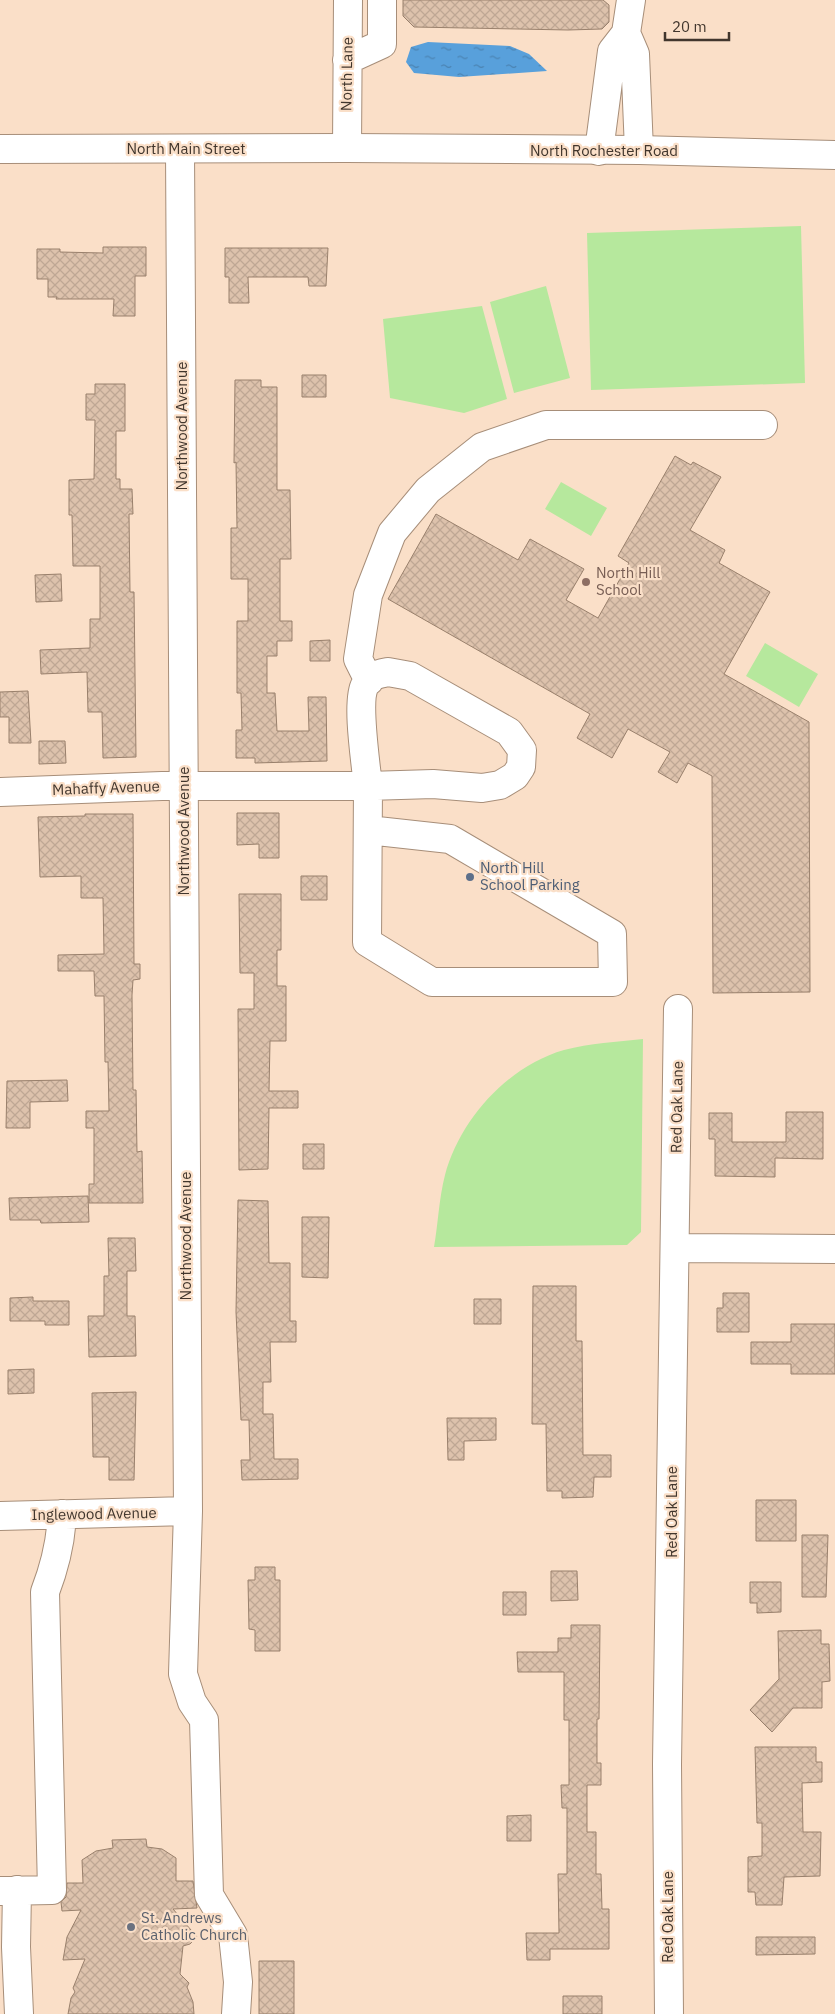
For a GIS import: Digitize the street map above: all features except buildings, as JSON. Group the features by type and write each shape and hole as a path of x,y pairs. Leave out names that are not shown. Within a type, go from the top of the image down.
{"street":[{"name":"North Lane","path":"348,0 347,60 360,148"},
{"path":"347,60 382,44 382,0"},
{"path":"599,151 612,51 626,33 630,0"},
{"path":"626,33 636,54 638,150"},
{"name":"North Rochester Road","path":"360,148 638,150 835,155"},
{"name":"North Main Street","path":"0,149 360,148"},
{"name":"Northwood Avenue","path":"180,150 188,1511 183,1674 192,1702 204,1720 209,1895 233,1934 238,1982 236,2014"},
{"path":"368,830 450,839 612,934 613,982 432,982 367,942 368,786 361,703 365,686 369,681 358,659 368,595 392,532 428,490 482,447 546,425 762,425"},
{"name":"Mahaffy Avenue","path":"0,792 183,786 433,784 482,788 500,785 515,776 521,767 522,750 509,732 410,676 388,672 374,675 369,681"},
{"name":"Red Oak Lane","path":"669,2014 668,1764 678,1009"},
{"path":"676,1248 835,1248"},
{"name":"Inglewood Avenue","path":"0,1516 188,1511"},
{"path":"19,2014 16,1947 8,1890 52,1890 45,1592 55,1566 61,1538 62,1514"}],"green space":[{"path":"801,226 805,383 591,390 587,233"},
{"path":"546,286 570,378 514,393 490,302"},
{"path":"482,306 507,399 464,413 390,398 383,319"},
{"path":"561,482 607,508 591,536 545,509"},
{"path":"765,643 818,674 799,707 746,676"},
{"path":"643,1039 641,1232 627,1245 434,1247 443,1184 452,1154 474,1115 489,1098 524,1068 543,1058 564,1050 584,1046"}],"water":[{"path":"428,42 510,46 529,54 547,71 459,77 414,73 406,62 411,47"}],"place":[{"name":"North Hill School","path":"586,582"},
{"name":"North Hill School Parking","path":"470,877"},
{"name":"St. Andrews Catholic Church","path":"131,1927"}]}
